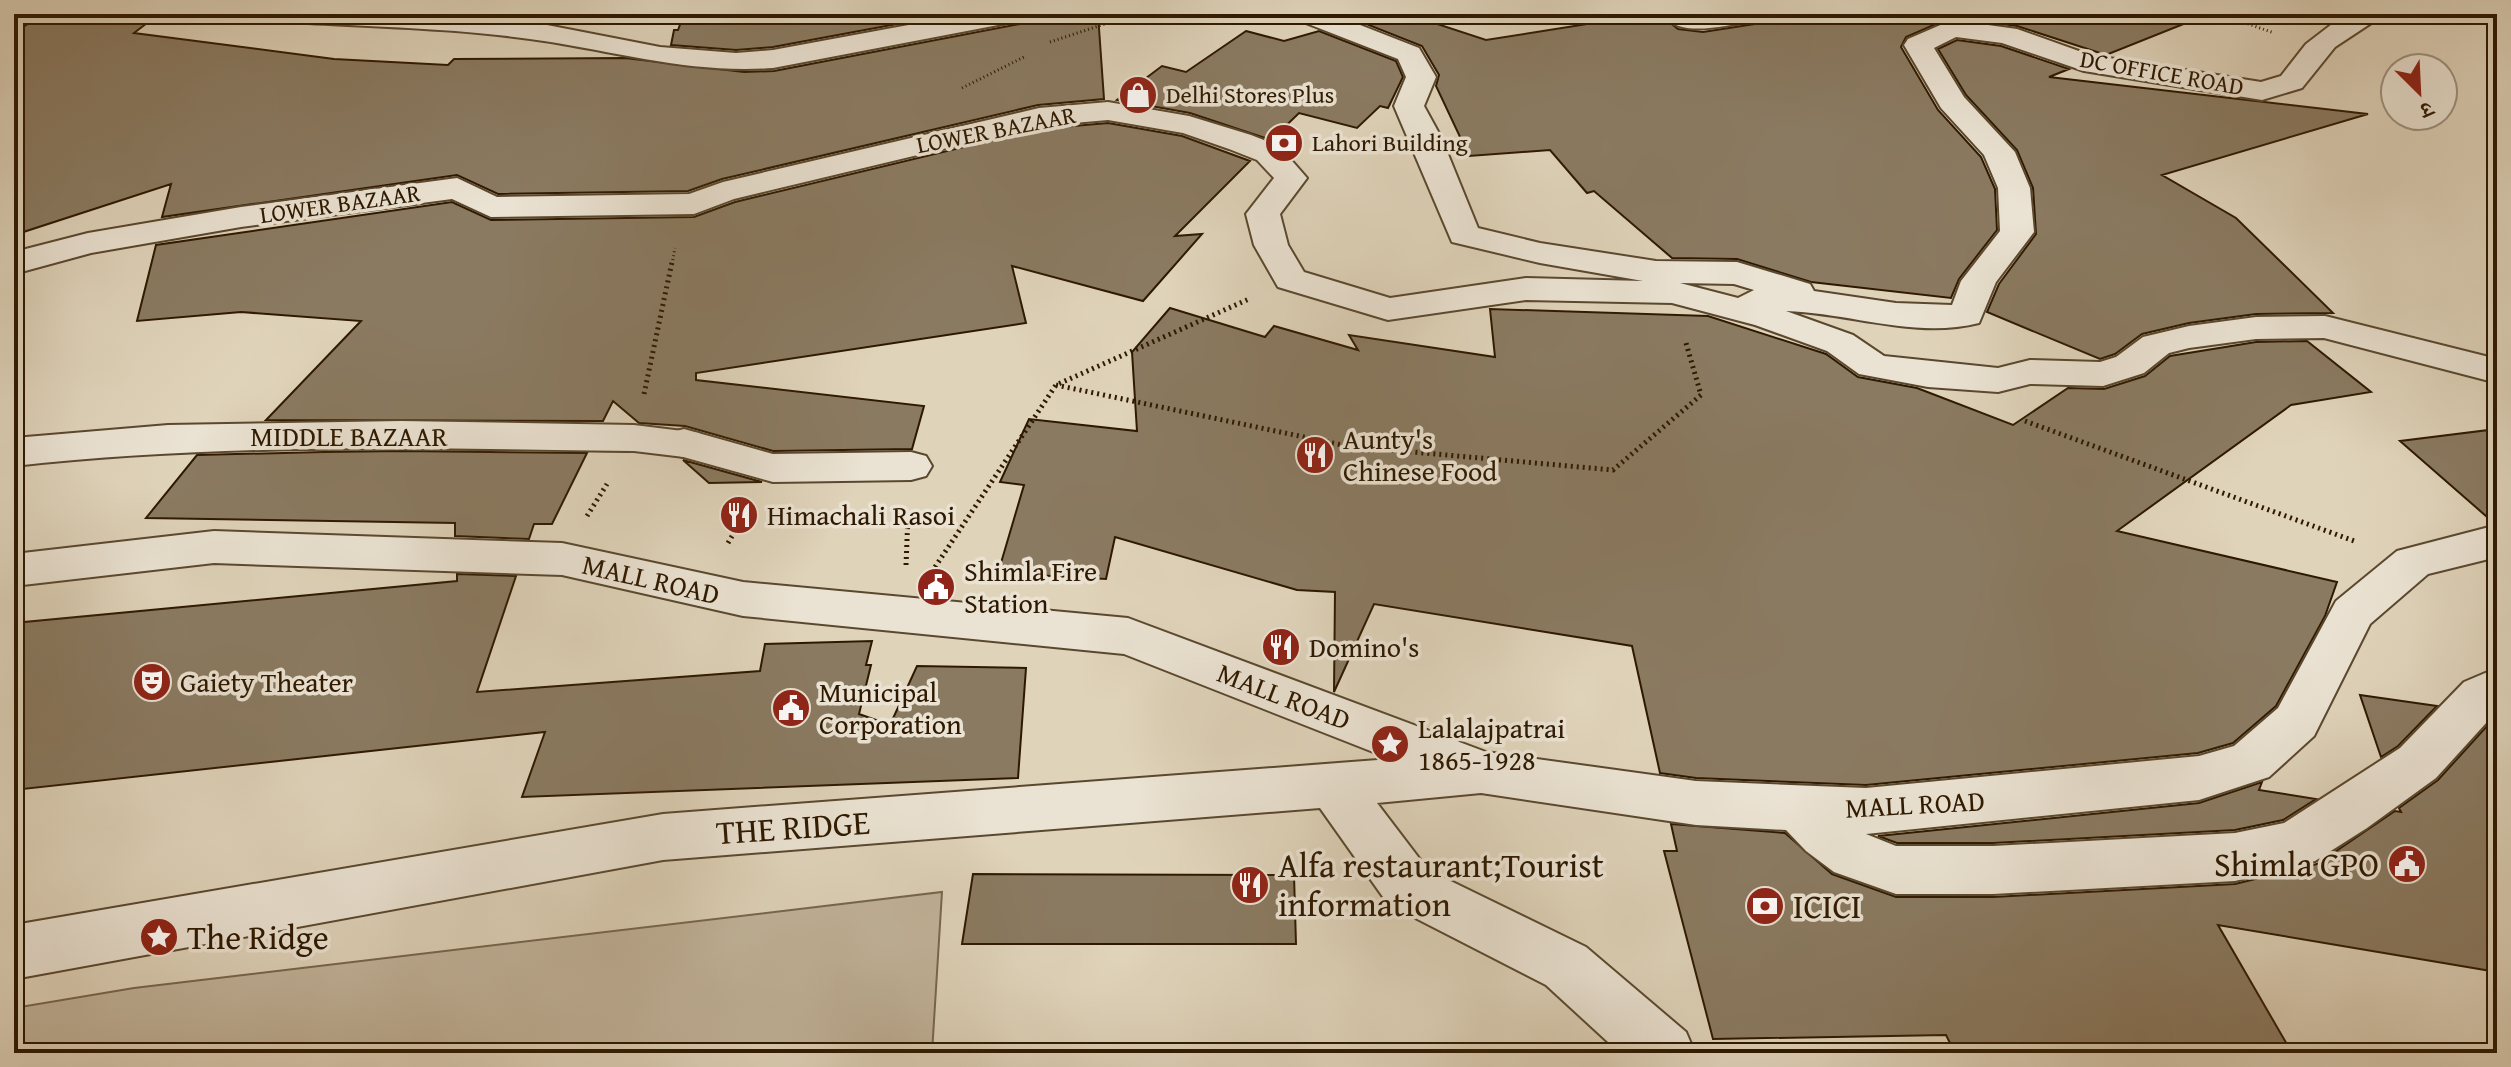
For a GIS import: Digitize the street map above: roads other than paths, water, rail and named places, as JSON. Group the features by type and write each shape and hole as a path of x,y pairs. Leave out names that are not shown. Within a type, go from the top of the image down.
{"street":[{"path":"289,14 511,28 729,64 785,58 811,50 1014,14"},
{"path":"1308,14 1409,54 1421,77 1409,106 1429,137 1442,187 1464,235 1540,253 1656,272 1737,273 1830,302"},
{"path":"1676,14 1687,20 1750,14"},
{"path":"2033,14 2058,33 2137,73"},
{"name":"DC OFFICE ROAD","path":"1722,304 1778,298 1830,302 1916,317 1966,315 1979,281 2017,232 2014,188 1999,152 1952,102 1918,45 1952,28 2007,35 2084,62 2137,73 2262,91 2292,82 2307,55 2335,30 2371,14"},
{"name":"LOWER BAZAAR","path":"14,263 88,243 241,217 457,188 491,207 656,207 694,204 723,192 1039,117 1108,111 1189,125 1268,153 1284,167 1291,178 1263,214 1271,245 1291,279 1388,309 1526,289 1673,292 1722,304"},
{"path":"1722,304 1840,343 1873,366 1928,375 1998,380 2030,372 2103,374 2130,365 2156,345 2189,337 2256,328 2311,327 2367,337 2497,371"},
{"name":"MIDDLE BAZAAR","path":"14,452 148,439 270,436 634,438 684,443 773,468 911,466"},
{"name":"MALL ROAD","path":"14,570 214,547 562,559 699,592 1128,636 1484,773 1696,803 1866,811 2199,778 2251,762 2296,722 2352,613 2413,562 2497,541"},
{"path":"1799,808 1825,835 1853,855 1896,870 1993,870 2235,857 2296,844 2348,812 2418,763 2481,696 2497,687"},
{"name":"THE RIDGE","path":"14,952 663,837 1484,773"},
{"path":"1334,786 1408,887 1566,966 1665,1053"}],"place":[{"name":"Delhi Stores Plus","path":"1138,95"},
{"name":"Lahori Building","path":"1284,143"},
{"name":"Aunty's Chinese Food","path":"1315,455"},
{"name":"Himachali Rasoi","path":"739,515"},
{"name":"Shimla Fire Station","path":"936,587"},
{"name":"Domino's","path":"1281,647"},
{"name":"Gaiety Theater","path":"152,682"},
{"name":"Municipal Corporation","path":"791,708"},
{"name":"Lalalajpatrai 1865-1928","path":"1390,744"},
{"name":"Shimla GPO","path":"2407,864"},
{"name":"Alfa restaurant;Tourist information","path":"1250,885"},
{"name":"ICICI","path":"1765,906"},
{"name":"The Ridge","path":"159,937"}]}
